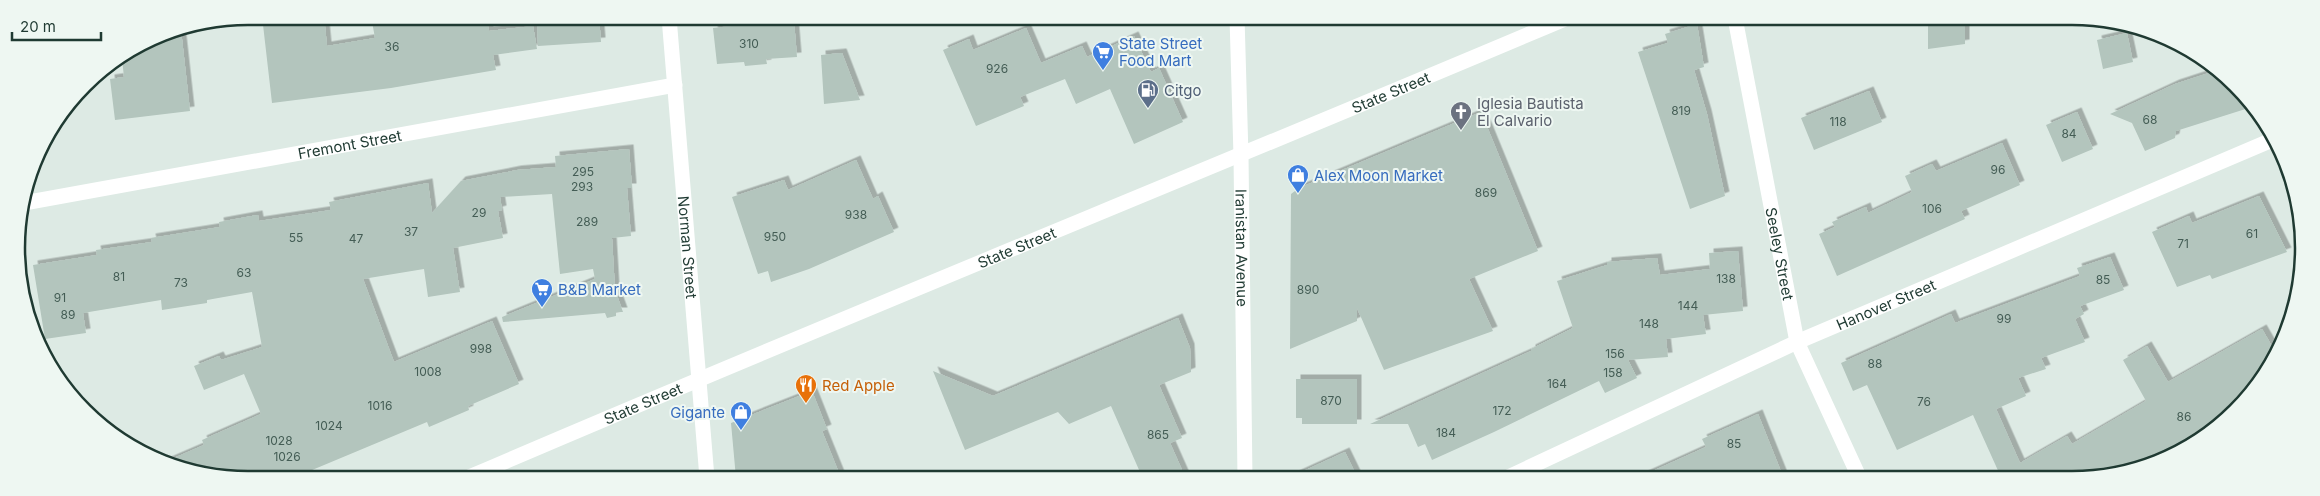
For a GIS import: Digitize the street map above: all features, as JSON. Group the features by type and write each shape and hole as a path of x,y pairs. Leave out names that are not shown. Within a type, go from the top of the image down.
{"street":[{"name":"Norman Street","path":"670,25 706,471"},
{"name":"Iranistan Avenue","path":"1237,25 1241,156 1245,471"},
{"name":"State Street","path":"483,471 698,379 1241,156 1550,25"},
{"name":"Seeley Street","path":"1736,25 1797,342 1856,471"},
{"name":"Fremont Street","path":"30,202 675,85"},
{"name":"Hanover Street","path":"1521,471 1797,342 2268,142"}],"building":[{"path":"263,25 325,25 327,46 375,38 373,25 488,25 489,31 533,26 537,49 493,55 496,70 391,88 272,103"},
{"path":"537,25 600,25 601,42 538,46"},
{"path":"742,25 794,25 797,57 766,59 767,64 745,66 744,62 717,64 713,28"},
{"path":"1697,25 1704,67 1694,70 1707,114 1725,196 1690,209 1638,52 1668,43 1665,34"},
{"path":"1928,25 1965,25 1965,44 1928,49"},
{"path":"1026,28 1041,63 1082,46 1087,57 1134,36 1151,72 1159,68 1183,122 1134,144 1110,89 1076,104 1065,79 1020,97 1024,106 976,126 943,50 969,39 973,50"},
{"path":"2127,33 2133,62 2103,69 2097,40"},
{"path":"182,35 190,111 115,120 110,79 124,77 123,64 149,48"},
{"path":"842,53 860,100 824,104 821,55"},
{"path":"2210,73 2230,90 2246,109 2176,131 2175,138 2145,151 2132,123 2110,114 2175,84"},
{"path":"1869,91 1882,122 1814,150 1801,118"},
{"path":"1481,112 1538,251 1469,279 1493,331 1384,370 1357,308 1357,321 1290,349 1291,194 1299,188"},
{"path":"2077,112 2093,149 2062,162 2046,125"},
{"path":"2002,143 2020,185 1961,211 1965,219 1837,276 1819,234 1835,227 1832,222 1866,207 1868,213 1912,192 1905,176 1932,164 1936,171"},
{"path":"629,149 632,188 627,188 631,236 612,238 615,290 623,312 616,312 616,316 607,318 605,313 503,322 502,317 595,279 593,269 560,274 552,194 500,197 502,210 498,211 503,238 453,248 460,292 428,297 424,269 363,279 394,362 492,321 519,384 468,406 469,410 429,427 427,422 310,471 233,471 204,467 174,458 204,445 202,440 261,414 244,374 204,390 194,366 219,356 221,360 262,347 252,292 207,300 207,303 162,310 161,300 83,313 86,333 45,339 33,265 97,255 96,250 152,242 151,238 220,227 219,222 258,215 259,221 331,210 329,202 428,183 432,213 461,181 517,170 556,167 555,156"},
{"path":"856,160 873,199 878,196 894,232 809,269 771,282 768,271 758,274 732,197 784,180 788,190"},
{"path":"2259,196 2287,252 2212,279 2210,275 2177,287 2152,232 2189,216 2192,223"},
{"path":"1738,251 1743,311 1703,315 1706,334 1666,339 1668,357 1628,360 1637,378 1605,393 1599,381 1432,460 1425,444 1418,447 1408,424 1370,424 1531,351 1531,349 1573,328 1557,281 1607,265 1607,262 1657,258 1660,275 1710,269 1709,253"},
{"path":"2110,257 2124,290 2080,306 2084,314 2075,319 2085,342 2041,358 2046,369 2018,378 2026,396 1996,409 2020,463 2067,436 2072,444 2146,401 2123,360 2147,346 2168,382 2262,329 2272,347 2240,395 2208,425 2171,448 2144,459 2116,467 2087,471 1998,471 1973,415 1897,450 1867,385 1853,391 1841,363 1951,314 1955,323 2080,276 2077,268"},
{"path":"1178,318 1190,348 1191,372 1159,385 1182,438 1170,443 1182,471 1139,471 1111,406 1069,424 1058,412 965,450 933,371 993,396"},
{"path":"1296,379 1357,379 1357,424 1302,424 1302,418 1296,418"},
{"path":"812,391 827,429 822,431 838,471 735,471 731,423"},
{"path":"1758,414 1781,471 1653,471 1706,447 1702,439"},
{"path":"1345,452 1354,471 1303,471"}],"place":[{"name":"State Street Food Mart","path":"1103,71"},
{"name":"Citgo","path":"1148,109"},
{"name":"Iglesia Bautista El Calvario","path":"1461,131"},
{"name":"Alex Moon Market","path":"1298,194"},
{"name":"B&B Market","path":"542,308"},
{"name":"Red Apple","path":"806,404"},
{"name":"Gigante","path":"741,431"}]}
